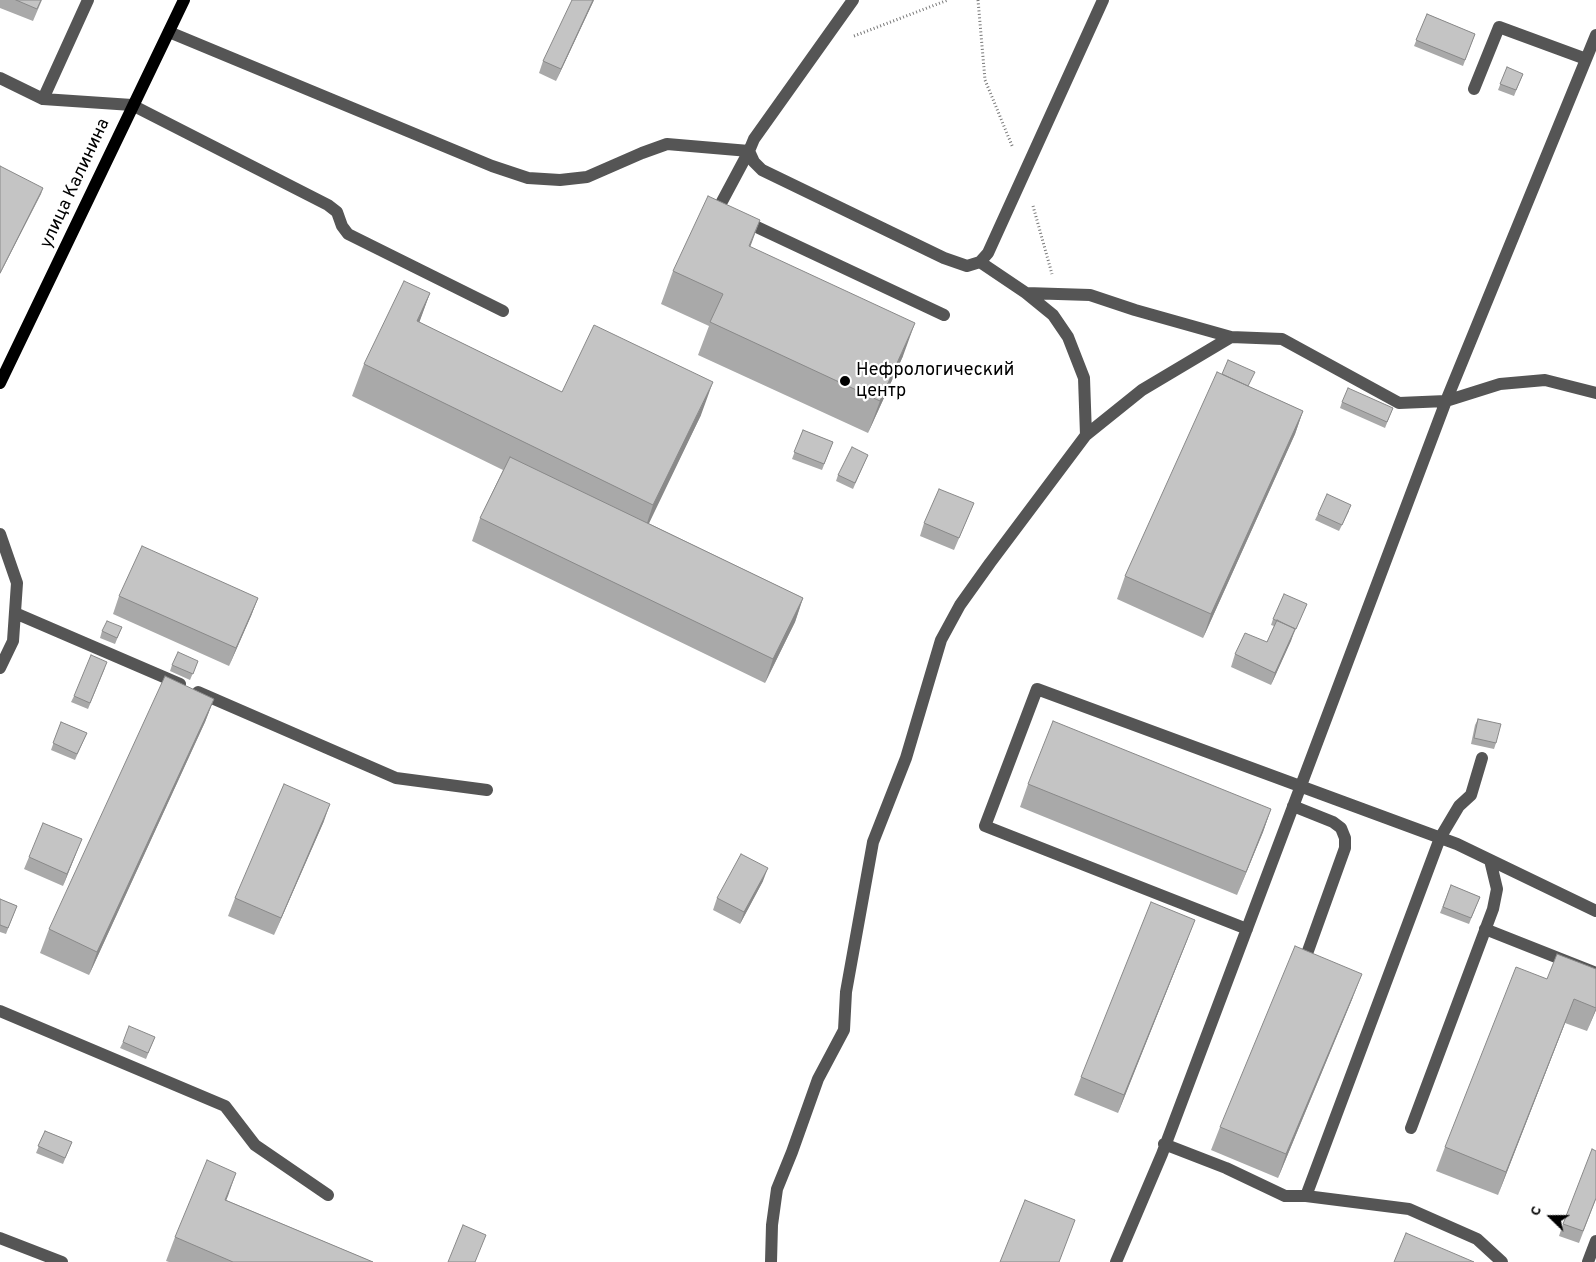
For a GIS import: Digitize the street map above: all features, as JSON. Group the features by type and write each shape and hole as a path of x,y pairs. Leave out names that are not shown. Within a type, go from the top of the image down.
{"main road":[{"name":"улица Калинина","path":"0,384 132,105 184,0"}],"street":[{"path":"43,99 88,0"},
{"path":"853,0 754,139 718,208 944,315"},
{"path":"749,151 754,162 762,170 944,258 967,266 980,262 988,254 1103,0"},
{"path":"1474,89 1499,27 1586,59"},
{"path":"169,32 492,166 528,178 560,180 587,177 667,144 749,151"},
{"path":"1116,1262 1162,1154 1164,1144 1446,400 1596,35"},
{"path":"0,78 43,99 132,105 328,206 336,212 348,234 503,311"},
{"path":"980,262 1026,293 1053,315 1068,337 1084,378 1086,435"},
{"path":"1026,293 1090,295 1135,310 1231,337 1282,339 1399,403 1446,400 1500,384 1545,380 1596,393"},
{"path":"771,1262 772,1225 777,1189 818,1080 844,1030 846,992 873,842 906,758 941,640 960,605 1086,435 1142,390 1231,337"},
{"path":"0,534 17,583 13,641 0,668"},
{"path":"15,613 396,778 487,790"},
{"path":"1246,929 984,826 1037,689 1440,838 1596,911"},
{"path":"1306,1196 1440,838 1459,806 1471,795 1482,758"},
{"path":"1293,806 1333,822 1341,828 1345,838 1345,848 1304,962"},
{"path":"1411,1128 1493,909 1497,888 1490,860"},
{"path":"1486,929 1596,973"},
{"path":"0,1011 225,1106 254,1145 328,1195"},
{"path":"1164,1144 1226,1168 1285,1196 1306,1196 1409,1209 1477,1238 1502,1262"},
{"path":"0,1238 62,1262"},
{"path":"1588,1262 1596,1242"}],"path":[{"path":"818,49 948,0"}],"building":[{"path":"16,0 41,0 37,9"},
{"path":"572,0 593,0 561,69 543,61"},
{"path":"1427,14 1475,34 1465,60 1416,40"},
{"path":"1507,67 1523,74 1516,90 1500,84"},
{"path":"0,166 43,188 0,273"},
{"path":"708,196 760,220 749,246 915,323 880,401 710,322 723,294 673,271"},
{"path":"404,281 430,293 417,321 562,392 594,325 713,382 653,505 364,364"},
{"path":"1228,360 1255,372 1248,386 1222,374"},
{"path":"1217,372 1303,411 1211,614 1125,576"},
{"path":"1348,388 1393,408 1387,422 1342,402"},
{"path":"803,430 833,442 824,464 794,452"},
{"path":"852,447 868,455 855,483 838,475"},
{"path":"510,457 803,598 773,659 480,518"},
{"path":"939,489 974,503 959,538 924,523"},
{"path":"1327,494 1351,505 1342,525 1318,514"},
{"path":"142,546 258,598 236,648 119,596"},
{"path":"1284,594 1307,604 1296,629 1273,619"},
{"path":"1277,620 1295,629 1275,673 1235,654 1245,633 1267,642"},
{"path":"107,621 122,627 117,638 102,631"},
{"path":"178,652 198,661 193,674 172,665"},
{"path":"91,655 107,662 90,703 74,696"},
{"path":"165,676 214,699 97,952 49,929"},
{"path":"1478,719 1501,724 1496,743 1474,738"},
{"path":"1053,721 1271,809 1246,872 1028,784"},
{"path":"61,722 87,733 77,754 53,743"},
{"path":"284,784 330,804 281,918 235,898"},
{"path":"43,823 82,839 67,874 29,857"},
{"path":"741,854 768,868 744,912 717,898"},
{"path":"1451,885 1480,897 1471,918 1443,907"},
{"path":"0,899 17,906 8,928 0,925"},
{"path":"1151,902 1195,920 1124,1095 1081,1077"},
{"path":"1295,946 1362,974 1286,1154 1220,1127"},
{"path":"1557,954 1596,969 1596,1008 1574,999 1506,1172 1445,1147 1516,967 1547,979"},
{"path":"129,1026 155,1037 148,1053 123,1042"},
{"path":"45,1131 72,1142 65,1158 38,1146"},
{"path":"1592,1149 1596,1151 1596,1198 1583,1231 1563,1224"},
{"path":"207,1160 236,1173 225,1200 373,1262 233,1262 175,1237"},
{"path":"1025,1200 1075,1220 1059,1262 1000,1262"},
{"path":"463,1225 486,1235 475,1262 448,1262"},
{"path":"1406,1233 1474,1262 1394,1262"}],"place":[{"name":"Нефрологический центр","path":"845,381"}]}
